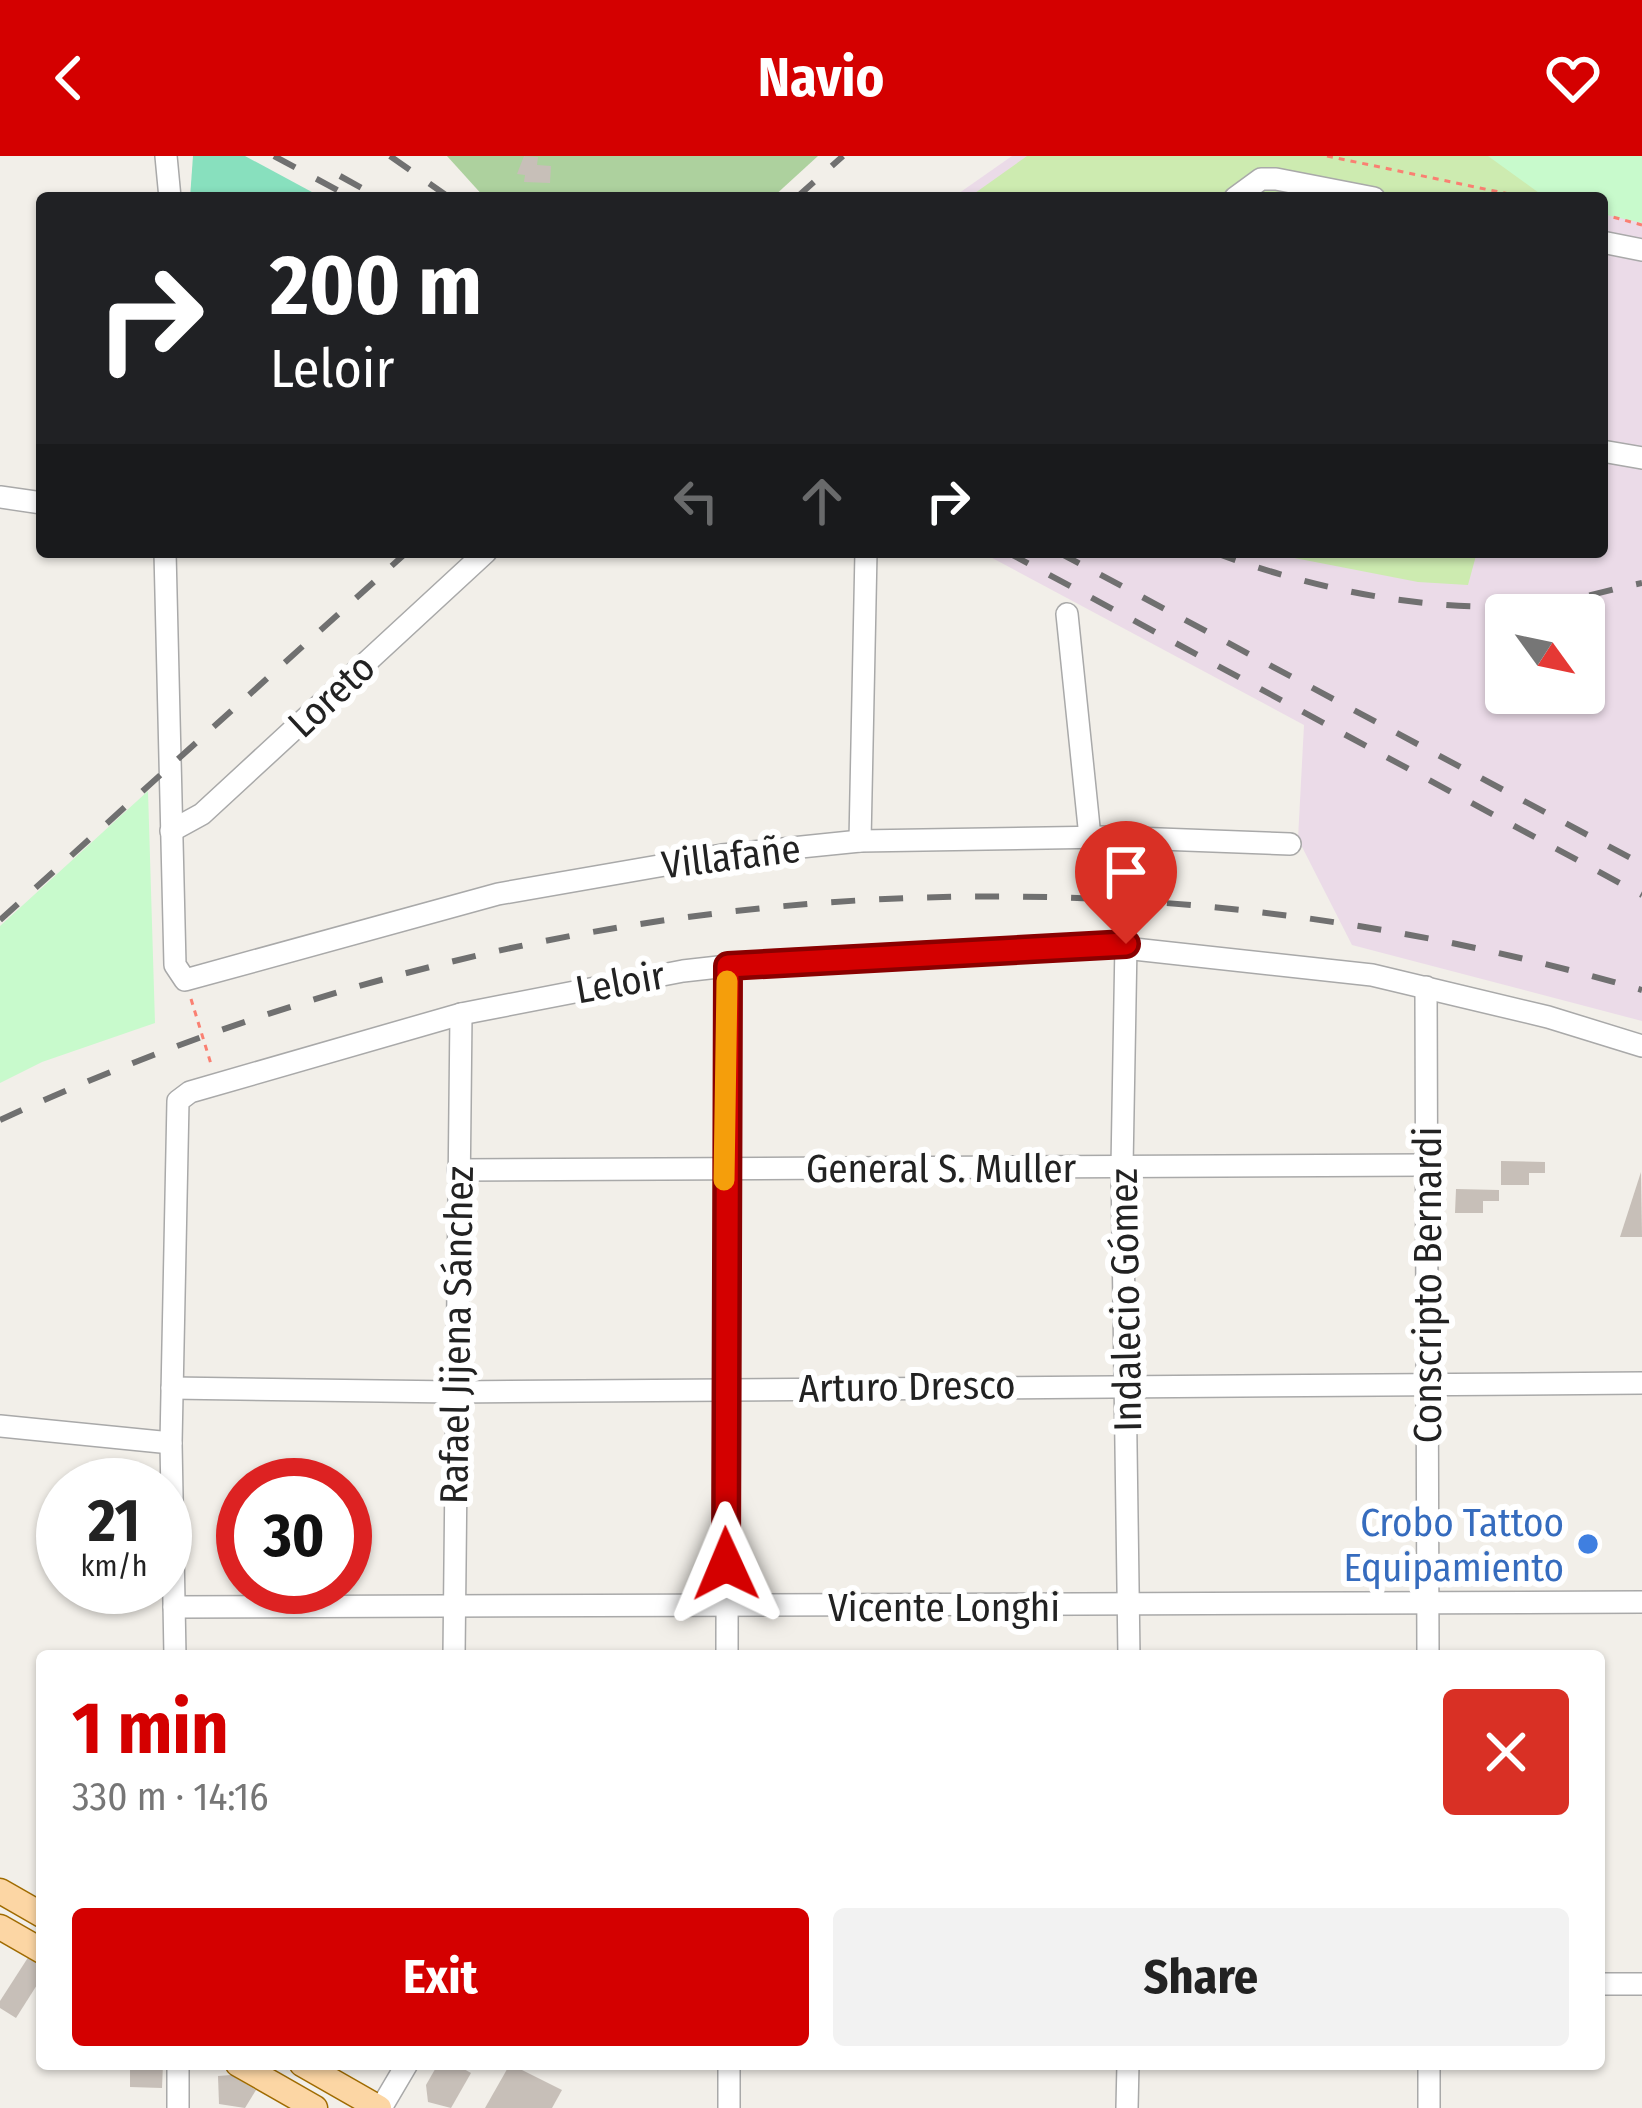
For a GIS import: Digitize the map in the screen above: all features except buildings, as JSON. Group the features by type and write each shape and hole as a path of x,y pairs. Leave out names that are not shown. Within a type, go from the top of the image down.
{"main road":[{"path":"0,1891 36,1912"},
{"path":"0,1927 36,1948"},
{"path":"248,2070 315,2108"},
{"path":"313,2070 380,2108"}],"street":[{"path":"166,156 169,192"},
{"path":"1243,192 1261,179 1276,179 1343,192"},
{"path":"1608,243 1642,250"},
{"path":"1608,452 1642,458"},
{"path":"0,496 36,502"},
{"path":"165,558 175,965 185,980"},
{"name":"Loreto","path":"172,831 202,814 479,558"},
{"path":"860,841 866,558"},
{"path":"1067,614 1098,837"},
{"name":"Villafañe","path":"185,980 559,881 722,855 860,841 1098,837 1290,844"},
{"name":"Leloir","path":"172,1388 178,1102 216,1084 461,1014 728,966 1126,944 1426,987 1642,1046"},
{"name":"Indalecio Gómez","path":"1126,944 1121,1167 1129,1650"},
{"path":"727,1650 724,1170 728,966"},
{"name":"Conscripto Bernardi","path":"1426,987 1428,1650"},
{"name":"Rafael Jijena Sánchez","path":"454,1650 453,1392 461,1014"},
{"name":"General S. Muller","path":"458,1170 1425,1165"},
{"name":"Arturo Dresco","path":"172,1388 453,1392 1642,1383"},
{"path":"171,1458 172,1388"},
{"path":"0,1426 171,1443"},
{"name":"Vicente Longhi","path":"192,1607 1642,1602"},
{"path":"174,1614 175,1650"},
{"path":"1605,1984 1642,1984"},
{"path":"178,2070 178,2108"},
{"path":"380,2108 403,2070"},
{"path":"729,2070 729,2108"},
{"path":"1127,2108 1128,2070"},
{"path":"1429,2070 1429,2108"}],"path":[{"path":"1327,156 1499,192"},
{"path":"1608,216 1642,225"},
{"path":"1098,837 1109,925 1126,944"},
{"path":"185,980 216,1084"}],"shaded area":[{"path":"1012,156 1553,156 1642,203 1642,1021 1352,945 1298,839 1304,725 992,558 1608,558 1608,192 961,192"}],"green space":[{"path":"193,156 245,156 312,192 190,192"},
{"path":"447,156 818,156 779,192 480,192"},
{"path":"1027,156 1526,156 1571,192 976,192"},
{"path":"1488,156 1642,156 1642,223 1608,215 1608,192 1538,192"},
{"path":"1294,558 1475,558 1468,585 1418,582"},
{"path":"148,791 155,1023 42,1062 0,1083 0,926"}],"railway":[{"path":"274,156 341,192"},
{"path":"390,156 441,192"},
{"path":"803,192 843,156"},
{"path":"340,176 369,192"},
{"path":"0,920 400,558"},
{"path":"1018,558 1642,895"},
{"path":"1069,558 1642,864"},
{"path":"1231,558 1330,587 1452,605 1547,604 1642,583"},
{"path":"0,1120 198,1038 399,975 603,930 809,904 1017,897 1225,908 1434,939 1642,990"}],"slow traffic":[{"path":"724,1180 727,981"}],"place":[{"name":"Crobo Tattoo Equipamiento","path":"1588,1544"}],"route":[{"path":"726,1564 728,966 1126,944"}]}
